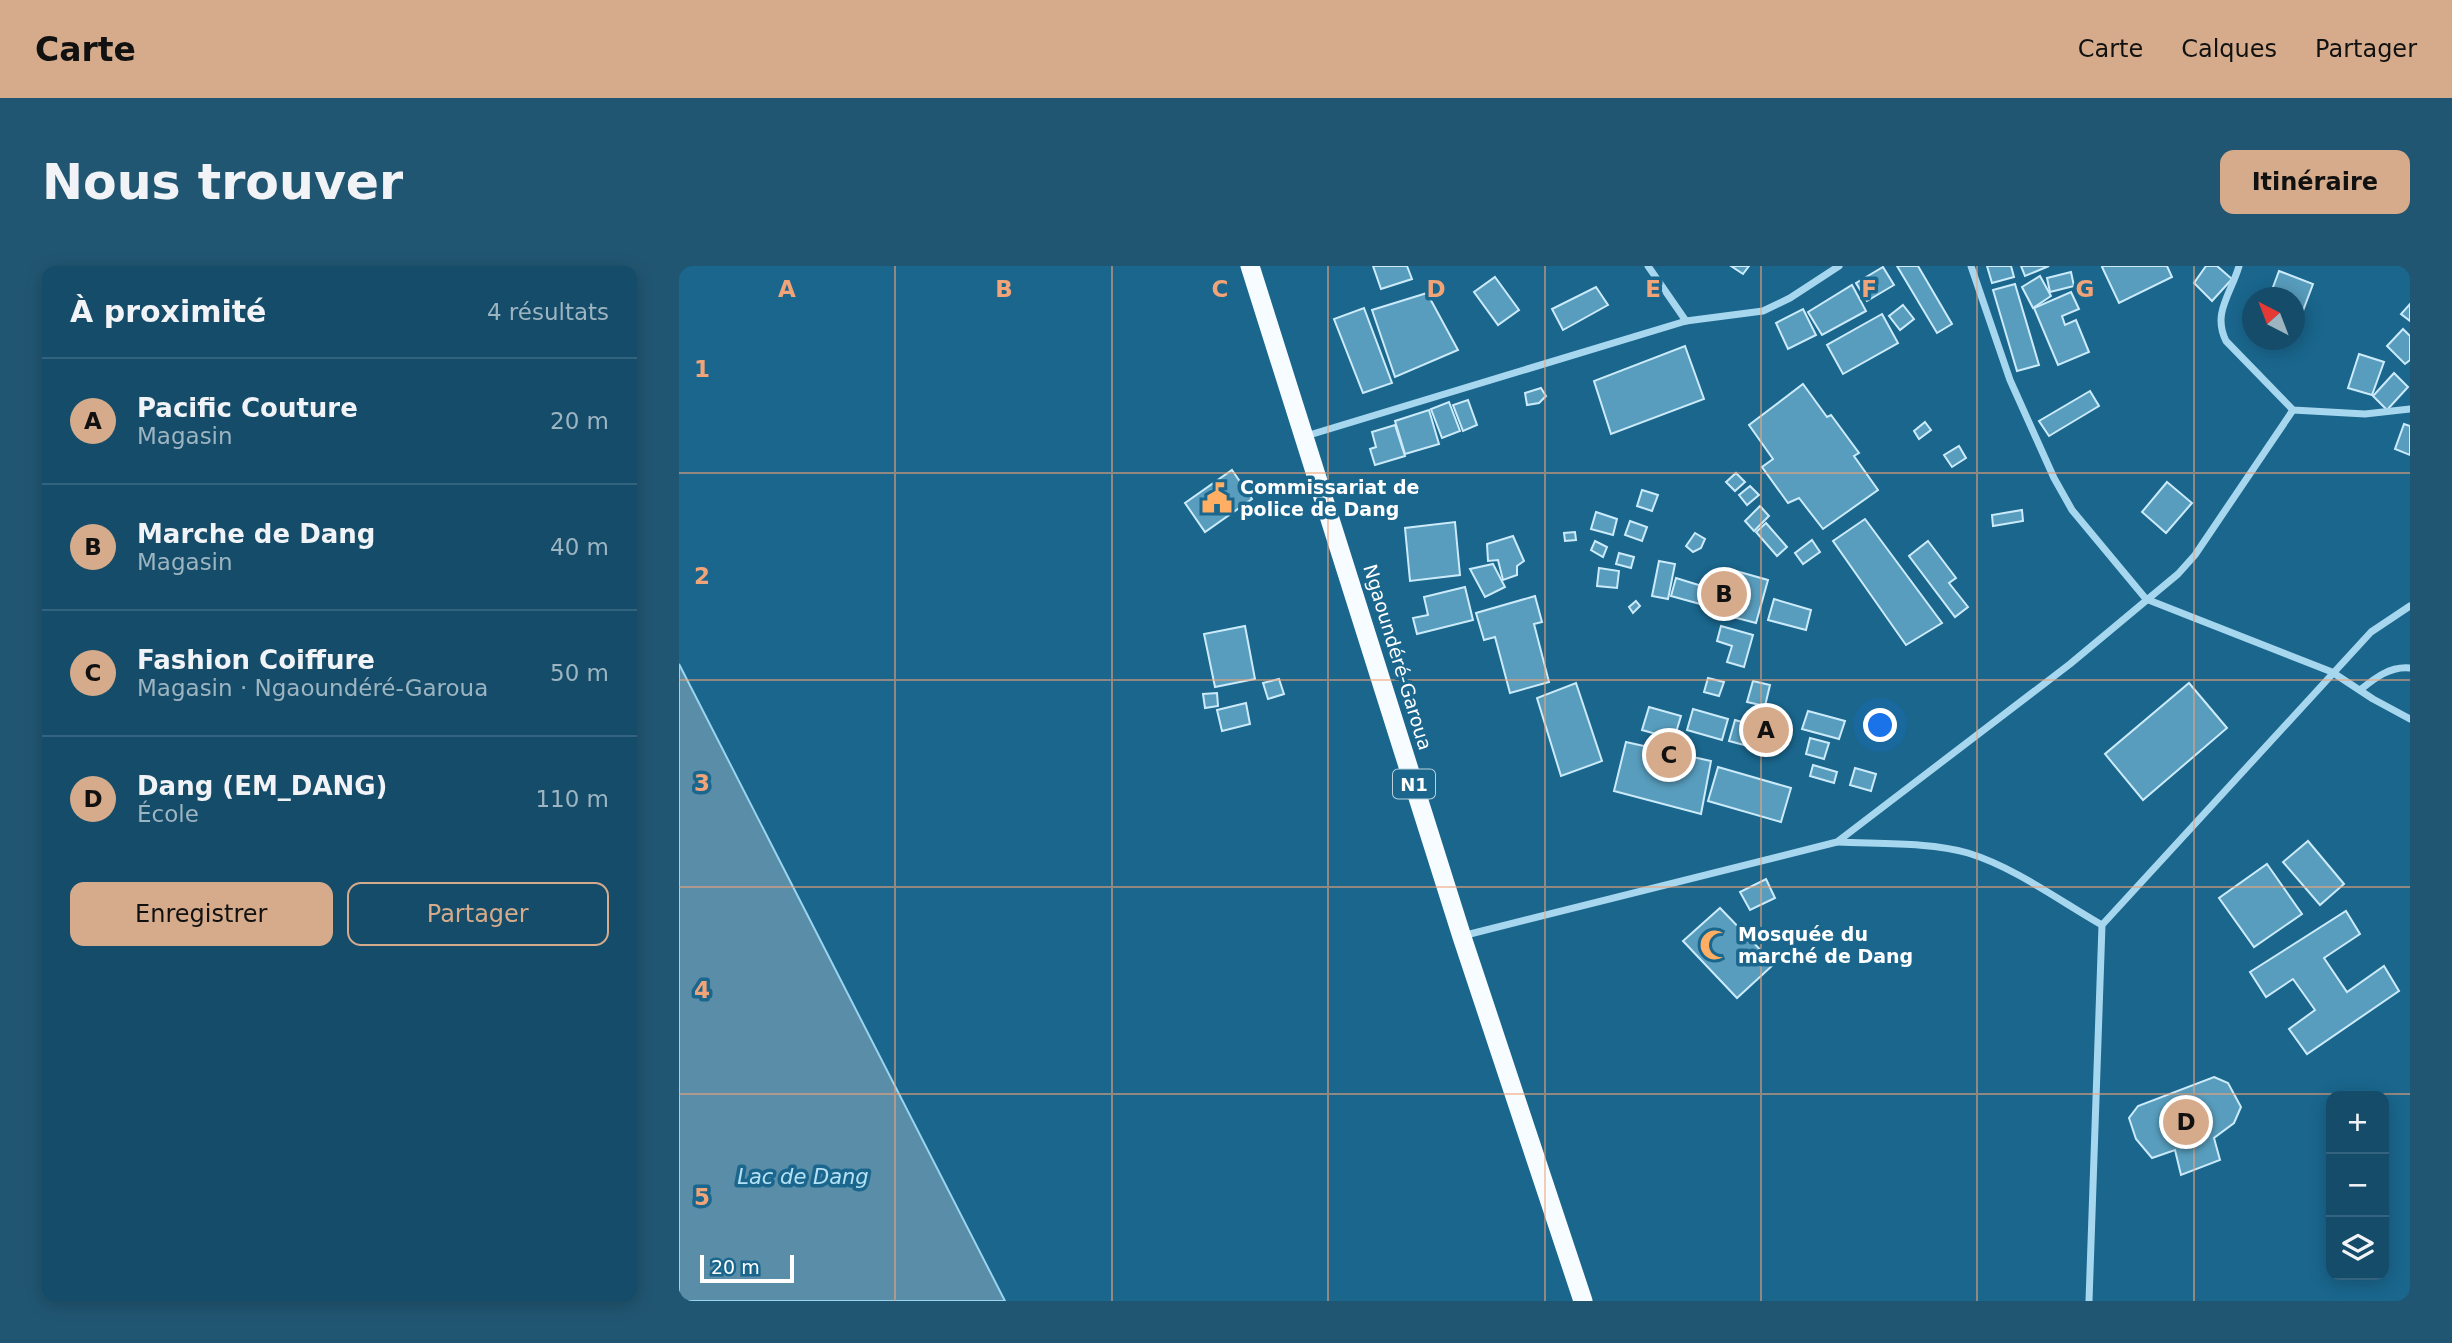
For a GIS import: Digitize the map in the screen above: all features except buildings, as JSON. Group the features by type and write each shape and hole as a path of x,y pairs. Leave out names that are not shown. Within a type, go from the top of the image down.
{"highway":[{"name":"Ngaoundéré-Garoua","path":"1250,266 1462,936 1583,1301"}],"street":[{"path":"1648,266 1686,321"},
{"path":"1305,436 1686,321 1763,311 1790,298 1839,266"},
{"path":"1971,266 2010,380 2054,478 2072,510 2146,599 2332,673 2410,719"},
{"path":"2239,266 2220,319 2221,331 2226,341 2293,410 2365,414 2410,409"},
{"path":"1837,842 2070,664 2178,574 2195,555 2293,410"},
{"path":"2089,1301 2102,925 2371,632 2410,606"},
{"path":"2360,690 2377,676 2398,667 2410,668"},
{"path":"1462,936 1837,842 1965,852 1992,862 2102,925"}],"water":[{"name":"Lac de Dang","path":"679,664 1005,1301 679,1301"}],"place":[{"name":"Commissariat de police de Dang","path":"1217,498"},
{"name":"Marche de Dang","path":"1724,594"},
{"name":"Pacific Couture","path":"1766,730"},
{"name":"Fashion Coiffure","path":"1669,755"},
{"name":"Mosquée du marché de Dang","path":"1715,945"},
{"name":"Dang (EM_DANG)","path":"2186,1122"}]}
